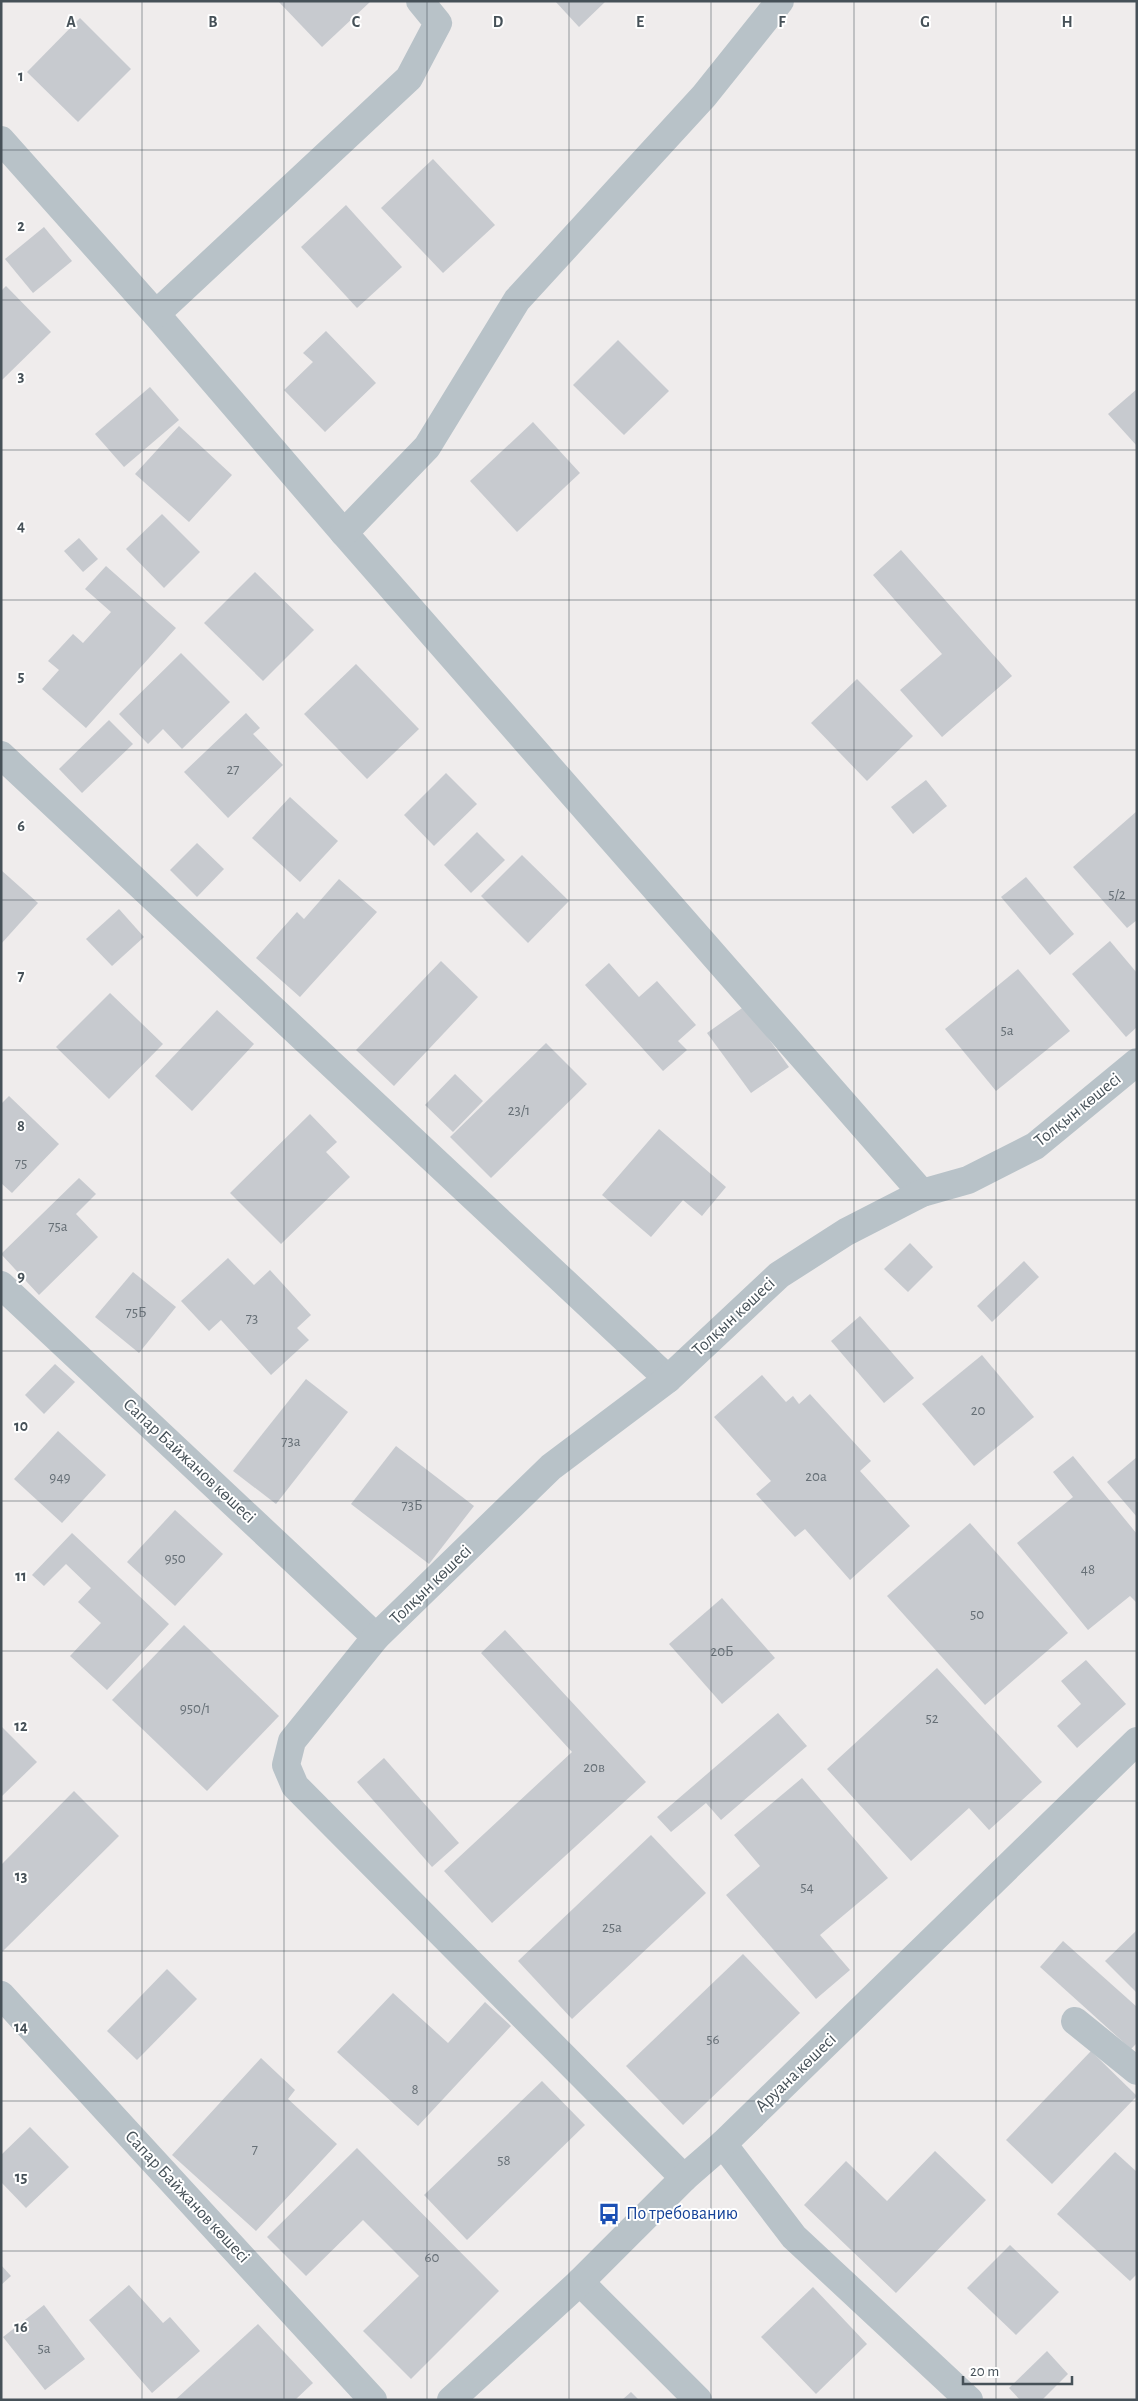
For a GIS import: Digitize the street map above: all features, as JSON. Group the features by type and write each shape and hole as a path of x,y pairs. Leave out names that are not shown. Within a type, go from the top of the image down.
{"street":[{"path":"156,314 409,78 438,23 420,1"},
{"path":"344,533 426,447 517,300 704,96 780,1"},
{"path":"1,140 156,314 344,533 922,1193"},
{"path":"1,754 668,1379"},
{"name":"Толқын көшесі","path":"684,2178 295,1786 286,1765 292,1742 376,1637 551,1467 668,1379 779,1275 846,1232 922,1193 968,1180 1035,1146 1137,1062"},
{"name":"Сапар Байжанов көшесі","path":"1,1285 376,1637"},
{"name":"Аруана көшесі","path":"451,2400 580,2282 684,2178 723,2144 1137,1741"},
{"name":"Сапар Байжанов көшесі","path":"1,1994 374,2400"},
{"path":"1075,2021 1137,2071"},
{"path":"723,2144 794,2237 969,2400"},
{"path":"580,2282 698,2400"}],"building":[{"path":"278,1 371,1 322,47"},
{"path":"555,1 606,1 579,27"},
{"path":"80,18 131,69 78,122 27,72"},
{"path":"433,159 495,225 443,273 381,208"},
{"path":"346,205 402,267 357,308 301,247"},
{"path":"44,227 72,261 33,293 5,259"},
{"path":"6,286 51,332 1,381 1,291"},
{"path":"326,331 376,383 325,432 284,390 313,362 303,353"},
{"path":"618,340 669,391 624,435 573,385"},
{"path":"150,387 179,420 124,467 95,434"},
{"path":"1137,389 1137,446 1108,414"},
{"path":"533,422 580,473 517,532 470,481"},
{"path":"179,426 232,475 189,522 135,474"},
{"path":"162,514 200,552 164,588 126,549"},
{"path":"79,538 98,559 83,572 64,551"},
{"path":"901,550 1012,676 942,737 900,690 942,654 873,575"},
{"path":"106,566 176,628 86,728 42,689 59,670 48,661 73,634 83,643 111,612 85,589"},
{"path":"255,572 314,630 263,681 204,623"},
{"path":"181,653 230,702 182,749 163,729 148,744 119,714"},
{"path":"356,664 419,729 367,779 304,714"},
{"path":"857,679 913,736 867,781 811,723"},
{"path":"246,713 260,728 253,734 283,765 228,818 184,772"},
{"path":"109,720 133,744 82,793 59,769"},
{"path":"446,773 477,804 434,846 404,815"},
{"path":"926,780 947,806 913,834 891,807"},
{"path":"290,797 338,841 300,882 252,838"},
{"path":"1137,811 1137,920 1127,928 1073,867"},
{"path":"477,832 505,860 471,893 444,865"},
{"path":"197,843 224,869 197,897 170,870"},
{"path":"522,855 569,901 528,943 481,896"},
{"path":"1,870 38,903 1,944"},
{"path":"1026,877 1074,934 1050,955 1001,897"},
{"path":"339,879 377,912 300,997 256,958 297,912 304,919"},
{"path":"119,909 144,937 112,966 86,939"},
{"path":"1110,941 1137,973 1137,1027 1126,1037 1072,974"},
{"path":"441,961 478,997 394,1086 356,1050"},
{"path":"609,963 639,997 657,981 696,1025 678,1041 687,1050 663,1071 585,985"},
{"path":"1018,969 1070,1031 996,1091 945,1029"},
{"path":"110,993 163,1044 109,1099 56,1047"},
{"path":"745,1006 789,1067 751,1093 707,1033"},
{"path":"217,1010 254,1044 192,1111 155,1076"},
{"path":"546,1043 587,1084 491,1178 450,1137"},
{"path":"455,1074 483,1101 453,1132 425,1105"},
{"path":"9,1096 59,1144 12,1193 1,1183 1,1104"},
{"path":"310,1114 337,1142 326,1152 350,1177 281,1244 230,1193"},
{"path":"659,1129 726,1187 702,1216 683,1200 651,1237 602,1195"},
{"path":"79,1178 96,1194 76,1214 98,1237 39,1295 1,1254"},
{"path":"910,1243 933,1267 908,1292 884,1269"},
{"path":"228,1258 254,1285 270,1270 311,1315 297,1328 309,1340 271,1375 221,1320 209,1331 181,1301"},
{"path":"1024,1261 1039,1277 992,1322 977,1306"},
{"path":"133,1272 176,1307 139,1353 95,1317"},
{"path":"860,1316 914,1378 884,1403 831,1341"},
{"path":"982,1355 1034,1417 974,1466 922,1404"},
{"path":"55,1364 75,1382 44,1414 25,1395"},
{"path":"762,1375 786,1402 793,1396 799,1404 810,1394 871,1461 860,1471 910,1526 850,1580 805,1529 795,1537 756,1494 771,1481 714,1417"},
{"path":"306,1379 348,1412 276,1504 233,1471"},
{"path":"58,1431 106,1475 62,1523 14,1479"},
{"path":"396,1446 474,1506 429,1564 351,1504"},
{"path":"1073,1456 1137,1534 1137,1603 1130,1596 1088,1630 1017,1543 1073,1497 1053,1472"},
{"path":"1137,1457 1137,1517 1107,1482"},
{"path":"175,1510 223,1554 175,1606 127,1562"},
{"path":"970,1523 1068,1633 985,1705 887,1596"},
{"path":"72,1533 169,1624 107,1690 70,1656 101,1623 78,1602 91,1588 66,1564 44,1586 32,1575"},
{"path":"722,1598 775,1658 722,1704 669,1644"},
{"path":"184,1625 279,1716 207,1791 112,1700"},
{"path":"505,1630 646,1782 492,1923 444,1871 572,1752 481,1653"},
{"path":"1086,1660 1126,1704 1077,1748 1057,1726 1081,1704 1061,1681"},
{"path":"937,1668 1042,1782 989,1830 969,1808 911,1861 827,1769"},
{"path":"778,1713 807,1746 721,1820 706,1803 671,1832 657,1817"},
{"path":"1,1726 37,1762 1,1797"},
{"path":"384,1758 459,1843 432,1867 357,1782"},
{"path":"802,1778 888,1878 820,1935 850,1970 816,1999 726,1895 760,1866 734,1835"},
{"path":"74,1791 119,1836 1,1953 1,1865"},
{"path":"651,1835 706,1893 572,2019 518,1961"},
{"path":"1137,1930 1137,1993 1105,1961"},
{"path":"1063,1941 1137,2007 1137,2043 1131,2049 1040,1967"},
{"path":"743,1954 800,2013 683,2125 626,2066"},
{"path":"167,1969 197,1999 137,2060 107,2031"},
{"path":"393,1993 448,2043 485,2002 511,2026 418,2126 337,2052"},
{"path":"1091,2051 1137,2096 1052,2184 1006,2140"},
{"path":"261,2058 295,2090 288,2099 337,2144 256,2231 172,2155"},
{"path":"542,2081 585,2125 467,2240 424,2195"},
{"path":"30,2127 69,2167 26,2208 1,2182 1,2155"},
{"path":"357,2148 499,2291 411,2379 363,2331 419,2276 363,2220 306,2276 267,2237"},
{"path":"935,2151 986,2200 896,2293 804,2205 846,2161 887,2201"},
{"path":"1115,2152 1137,2172 1137,2274 1130,2281 1057,2214"},
{"path":"1010,2245 1059,2292 1016,2335 967,2288"},
{"path":"1,2265 11,2276 1,2285"},
{"path":"129,2285 163,2323 170,2317 200,2351 152,2393 89,2320"},
{"path":"813,2287 867,2344 816,2394 761,2337"},
{"path":"44,2305 85,2359 45,2390 3,2337"},
{"path":"258,2324 313,2383 295,2400 175,2400"},
{"path":"1047,2351 1068,2374 1042,2400 1020,2400 1009,2388"},
{"path":"631,2392 639,2400 622,2400"}],"place":[{"name":"По требованию","path":"609,2214"}]}
